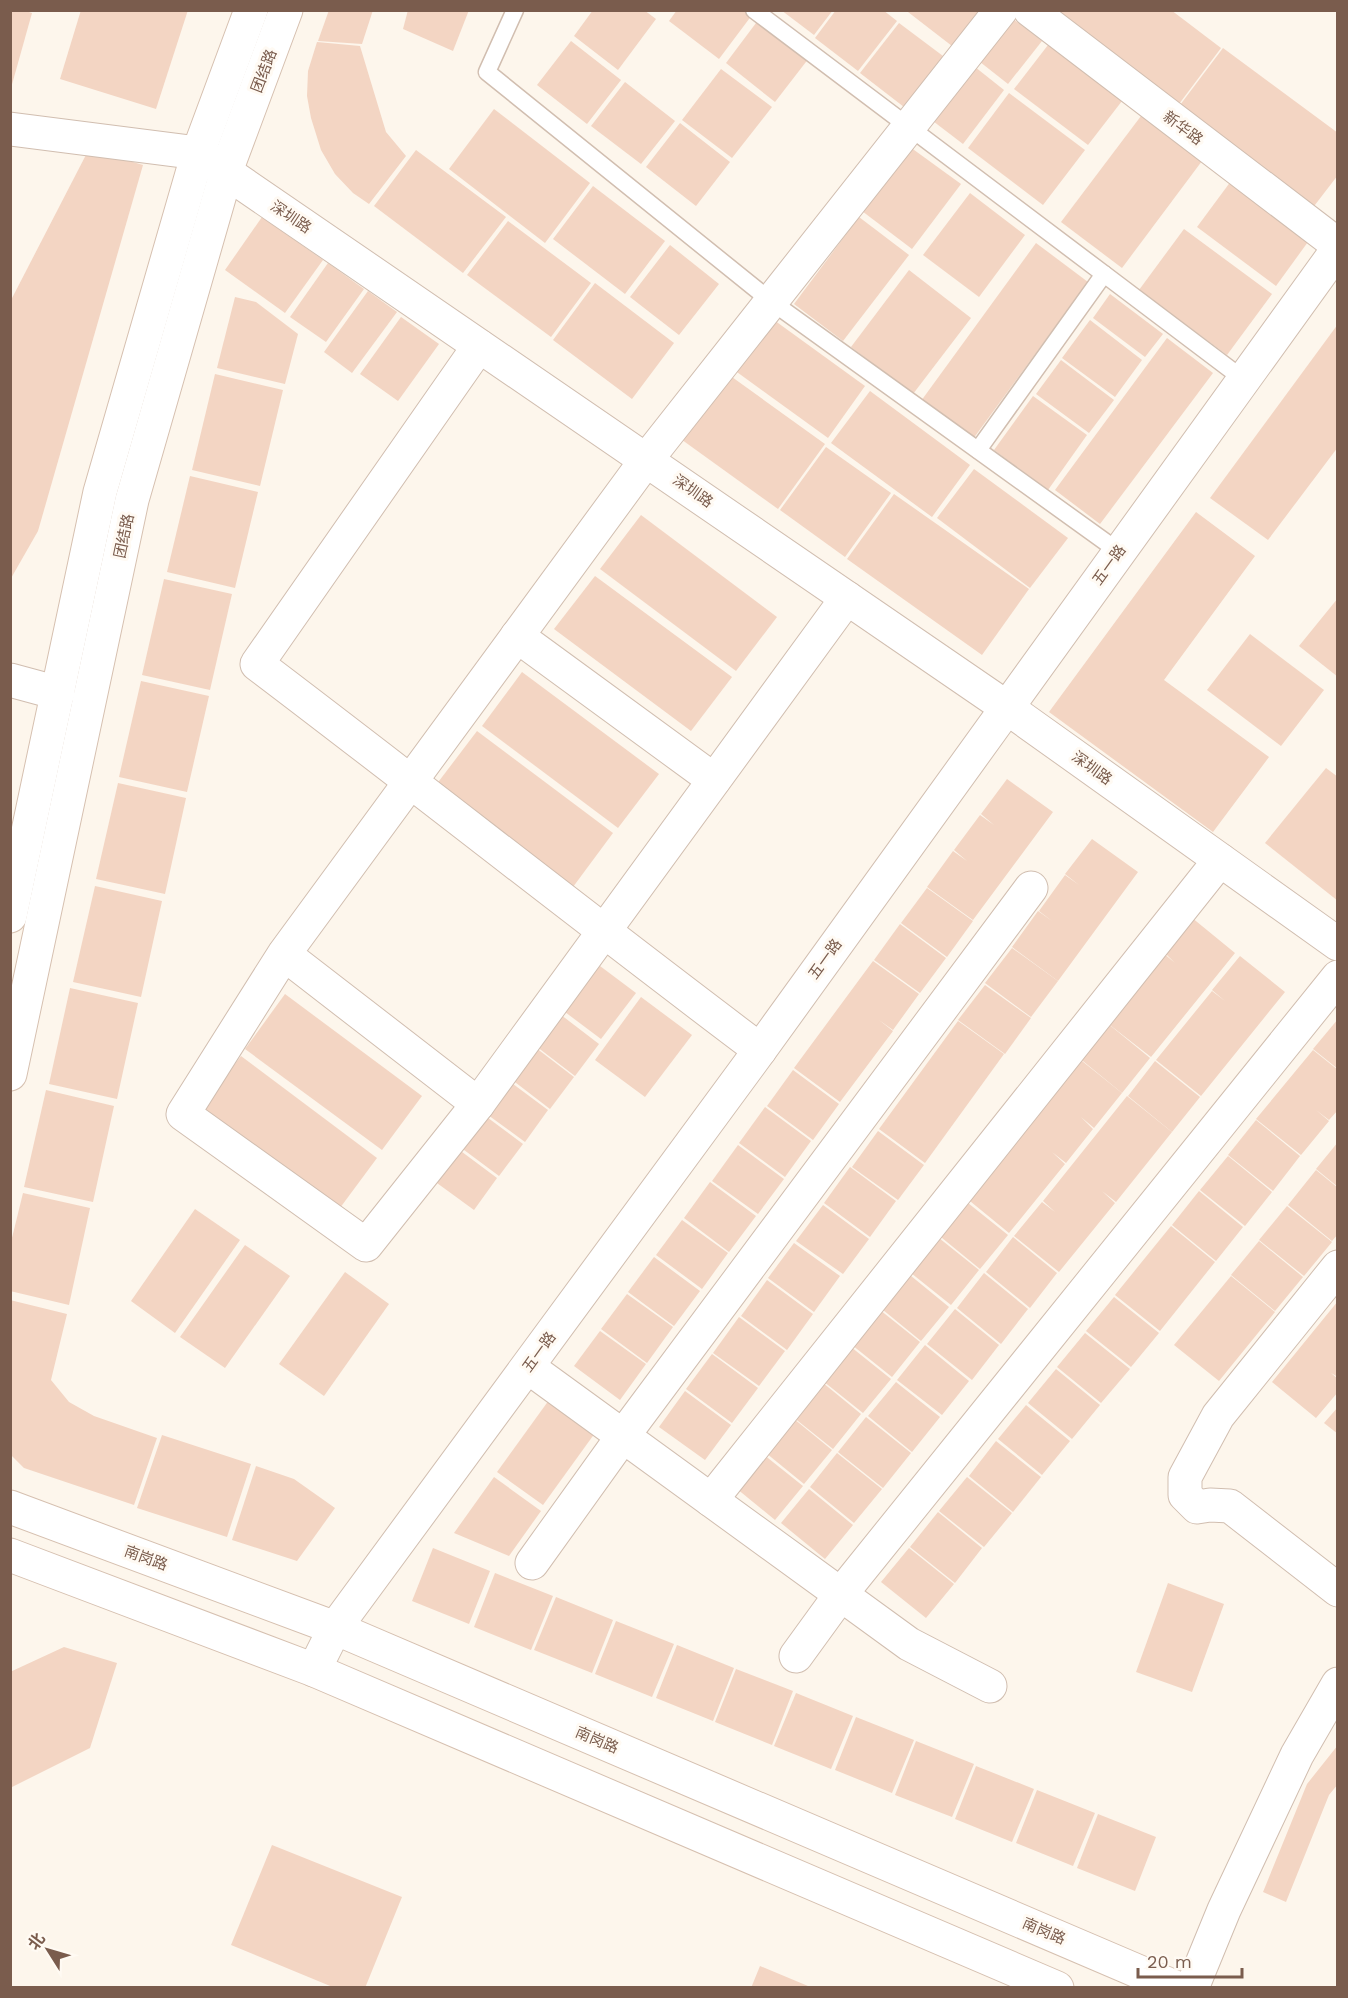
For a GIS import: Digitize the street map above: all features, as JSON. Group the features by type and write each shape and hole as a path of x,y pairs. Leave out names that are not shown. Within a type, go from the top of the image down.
{"street":[{"path":"10,916 100,492 198,153 251,10"},
{"name":"团结路","path":"10,1074 132,500 227,172 286,10"},
{"path":"847,598 478,1104 366,1245 183,1114 284,954 647,459 1001,10"},
{"name":"新华路","path":"1030,10 1338,245"},
{"name":"深圳路","path":"10,129 198,153 1006,707 1338,944"},
{"name":"五一路","path":"314,1670 336,1628 760,1050 1338,249"},
{"path":"479,346 257,664 411,781 603,932 760,1050"},
{"path":"517,636 714,780"},
{"path":"10,680 58,693"},
{"path":"711,1500 1220,860"},
{"path":"532,1563 623,1436 1031,888"},
{"path":"284,954 478,1104"},
{"path":"796,1656 841,1594 1338,977"},
{"path":"1338,1267 1218,1416 1185,1477 1185,1495 1197,1507 1230,1506 1338,1590"},
{"path":"528,1366 909,1644 990,1686"},
{"name":"南岗路","path":"10,1507 336,1628 1177,1988"},
{"path":"10,1555 314,1670 1025,1981 1057,1988"},
{"path":"1192,1988 1224,1910 1297,1755 1338,1684"}],"lane":[{"path":"515,10 488,72 772,302 1118,551"},
{"path":"754,10 1243,379"},
{"path":"978,450 1104,274"}],"building":[{"path":"10,10 32,13 11,88"},
{"path":"81,10 188,10 156,109 60,79"},
{"path":"329,10 373,10 362,44 318,41"},
{"path":"408,10 469,10 453,51 403,29"},
{"path":"593,10 644,10 656,19 618,70 574,36"},
{"path":"677,10 746,10 752,15 719,59 669,21"},
{"path":"781,10 833,10 814,35"},
{"path":"836,10 883,10 897,21 858,71 815,38"},
{"path":"909,10 979,10 952,46 908,12"},
{"path":"1039,10 1171,10 1221,48 1173,112"},
{"path":"1008,15 1042,41 1008,84 975,58"},
{"path":"759,19 809,58 775,102 726,63"},
{"path":"899,23 943,56 904,107 860,73"},
{"path":"571,41 621,80 587,124 537,85"},
{"path":"317,42 360,46 386,132 406,156 369,204 353,193 335,174 321,150 307,96 308,71"},
{"path":"1048,45 1122,101 1088,145 1014,89"},
{"path":"1223,48 1338,133 1338,175 1308,214 1174,113"},
{"path":"970,63 1004,90 963,144 929,118"},
{"path":"721,69 772,107 732,158 682,120"},
{"path":"625,82 675,121 641,164 591,126"},
{"path":"1009,93 1085,150 1043,205 968,148"},
{"path":"494,109 590,183 545,243 449,169"},
{"path":"1141,116 1202,161 1122,268 1061,222"},
{"path":"680,123 730,162 696,206 646,167"},
{"path":"910,147 961,184 912,249 862,211"},
{"path":"89,149 143,165 38,531 10,580 10,302"},
{"path":"416,150 506,217 463,273 374,206"},
{"path":"1234,177 1313,235 1276,286 1197,227"},
{"path":"593,186 665,241 625,294 553,239"},
{"path":"970,193 1025,235 979,297 923,255"},
{"path":"262,217 323,260 285,313 225,270"},
{"path":"859,217 909,255 843,341 794,304"},
{"path":"508,221 591,283 551,337 467,275"},
{"path":"1184,229 1272,294 1227,355 1139,290"},
{"path":"1036,243 1088,282 973,439 921,401"},
{"path":"670,245 719,284 679,335 630,297"},
{"path":"328,263 364,289 326,342 290,317"},
{"path":"909,270 971,318 913,394 851,347"},
{"path":"595,283 674,343 632,399 553,340"},
{"path":"368,291 397,312 352,373 324,352"},
{"path":"1110,294 1163,334 1145,357 1093,318"},
{"path":"235,297 256,302 298,334 285,384 217,368"},
{"path":"767,315 865,386 828,438 730,367"},
{"path":"401,317 439,344 398,401 360,374"},
{"path":"1090,320 1142,360 1115,397 1062,358"},
{"path":"1338,324 1338,447 1268,540 1210,498"},
{"path":"1167,338 1213,373 1100,524 1055,490"},
{"path":"1061,360 1114,400 1089,433 1036,394"},
{"path":"725,372 825,444 778,509 678,437"},
{"path":"215,374 283,390 260,486 192,470"},
{"path":"870,391 970,465 932,517 831,443"},
{"path":"1033,396 1087,435 1048,490 994,450"},
{"path":"826,447 891,493 845,557 780,510"},
{"path":"974,469 1068,538 1030,588 937,518"},
{"path":"190,476 258,492 235,588 167,572"},
{"path":"894,494 1029,589 982,655 847,559"},
{"path":"1196,512 1255,556 1164,680 1269,757 1213,832 1049,712"},
{"path":"641,515 777,617 736,671 600,569"},
{"path":"595,576 732,677 691,731 554,629"},
{"path":"164,579 232,594 210,690 142,675"},
{"path":"1338,598 1338,677 1299,646"},
{"path":"1250,634 1324,690 1281,746 1207,690"},
{"path":"522,672 659,774 618,828 482,726"},
{"path":"141,681 209,696 187,792 119,777"},
{"path":"477,731 613,833 573,887 436,785"},
{"path":"1326,768 1338,777 1338,901 1265,843"},
{"path":"1007,779 1053,812 973,920 927,887 953,851 967,861 954,850 980,815 994,825 981,814"},
{"path":"118,783 186,798 165,894 96,879"},
{"path":"1092,839 1138,872 1058,981 1012,947 1038,911 1052,921 1039,911 1065,875 1079,885 1065,874"},
{"path":"95,886 162,901 141,997 73,982"},
{"path":"927,888 973,921 947,957 901,923"},
{"path":"1191,917 1235,953 1151,1057 1106,1022 1162,952 1175,963 1163,951"},
{"path":"900,924 946,958 920,993 874,960"},
{"path":"1012,948 1058,981 1031,1017 985,983"},
{"path":"1240,956 1285,992 1201,1096 1156,1060 1212,991 1225,1001 1212,990"},
{"path":"592,960 636,993 601,1039 557,1006"},
{"path":"873,961 919,994 893,1030 879,1020 893,1031 840,1102 794,1068"},
{"path":"985,985 1031,1018 1005,1054 958,1020"},
{"path":"70,988 138,1003 117,1099 49,1084"},
{"path":"285,994 422,1096 382,1150 245,1049"},
{"path":"641,997 692,1035 645,1097 595,1060"},
{"path":"552,1008 599,1044 575,1076 528,1040"},
{"path":"1338,1019 1338,1069 1313,1049"},
{"path":"958,1021 1004,1054 925,1163 879,1129"},
{"path":"1106,1022 1150,1058 1122,1093 1078,1057"},
{"path":"527,1041 574,1077 550,1109 503,1073"},
{"path":"1313,1050 1338,1070 1338,1110 1329,1120 1316,1110 1329,1121 1301,1155 1256,1119"},
{"path":"241,1056 377,1158 337,1212 200,1110"},
{"path":"1077,1057 1122,1093 1094,1128 1081,1117 1093,1129 1066,1163 1052,1152 1065,1164 1009,1233 965,1197"},
{"path":"1155,1061 1200,1097 1172,1132 1128,1096"},
{"path":"793,1070 839,1104 813,1140 767,1106"},
{"path":"501,1075 548,1110 525,1142 477,1107"},
{"path":"46,1090 114,1106 93,1202 24,1187"},
{"path":"1127,1096 1172,1132 1116,1202 1102,1191 1115,1203 1059,1272 1014,1236 1042,1202 1055,1212 1043,1201"},
{"path":"765,1107 811,1141 785,1177 739,1143"},
{"path":"476,1109 523,1144 499,1176 452,1141"},
{"path":"1256,1120 1300,1156 1273,1191 1228,1155"},
{"path":"878,1131 924,1165 898,1200 852,1167"},
{"path":"1338,1142 1338,1187 1316,1169"},
{"path":"450,1143 497,1178 474,1210 426,1175"},
{"path":"738,1145 784,1179 758,1214 712,1181"},
{"path":"1228,1156 1272,1192 1245,1226 1200,1190"},
{"path":"850,1167 896,1201 870,1237 824,1203"},
{"path":"1316,1170 1338,1188 1338,1234 1332,1241 1288,1205"},
{"path":"710,1182 756,1216 729,1252 684,1218"},
{"path":"1199,1191 1243,1227 1216,1261 1172,1225"},
{"path":"23,1193 90,1208 69,1305 10,1291 10,1246"},
{"path":"963,1199 1008,1235 980,1269 936,1233"},
{"path":"823,1205 869,1239 843,1274 796,1241"},
{"path":"1287,1206 1332,1242 1304,1276 1259,1240"},
{"path":"195,1209 240,1240 175,1333 131,1301"},
{"path":"682,1220 728,1253 702,1289 656,1255"},
{"path":"1171,1226 1215,1262 1160,1331 1115,1295"},
{"path":"934,1234 979,1270 951,1305 906,1269"},
{"path":"1013,1237 1057,1273 1030,1308 986,1272"},
{"path":"1259,1241 1303,1277 1275,1311 1231,1275"},
{"path":"794,1243 840,1276 814,1312 768,1278"},
{"path":"245,1245 290,1276 225,1368 180,1337"},
{"path":"654,1257 700,1291 674,1326 628,1292"},
{"path":"905,1271 949,1307 921,1341 877,1305"},
{"path":"345,1272 389,1304 324,1396 279,1364"},
{"path":"984,1273 1028,1309 1001,1344 957,1308"},
{"path":"1231,1276 1275,1312 1219,1381 1174,1345"},
{"path":"767,1280 813,1314 787,1350 741,1316"},
{"path":"627,1294 673,1327 647,1363 601,1329"},
{"path":"1114,1297 1159,1333 1131,1367 1086,1331"},
{"path":"10,1300 67,1314 51,1380 69,1402 94,1416 157,1438 134,1505 24,1468 10,1454"},
{"path":"1338,1301 1338,1377 1331,1373 1338,1379 1338,1392 1316,1418 1272,1382"},
{"path":"875,1306 920,1342 892,1377 847,1341"},
{"path":"955,1309 999,1345 972,1380 927,1344"},
{"path":"739,1317 785,1351 759,1386 713,1353"},
{"path":"600,1331 646,1364 620,1400 574,1366"},
{"path":"1085,1333 1130,1369 1101,1403 1057,1367"},
{"path":"846,1343 891,1379 863,1413 818,1377"},
{"path":"925,1345 969,1381 942,1415 897,1380"},
{"path":"712,1354 758,1388 732,1423 686,1389"},
{"path":"1056,1369 1100,1405 1072,1439 1028,1403"},
{"path":"817,1378 861,1414 833,1449 788,1413"},
{"path":"896,1382 940,1417 912,1452 868,1416"},
{"path":"685,1391 731,1425 705,1460 659,1427"},
{"path":"549,1400 595,1433 543,1505 497,1472"},
{"path":"1026,1405 1070,1441 1042,1475 998,1439"},
{"path":"1338,1407 1338,1434 1324,1423"},
{"path":"788,1414 832,1450 804,1484 760,1448"},
{"path":"866,1417 911,1453 883,1488 838,1452"},
{"path":"162,1435 251,1464 227,1537 137,1508"},
{"path":"996,1441 1041,1477 1013,1512 969,1476"},
{"path":"758,1450 803,1486 775,1520 731,1484"},
{"path":"837,1453 882,1489 854,1523 810,1487"},
{"path":"256,1466 294,1479 335,1508 297,1561 232,1540"},
{"path":"494,1477 541,1511 509,1556 454,1533"},
{"path":"967,1477 1012,1513 984,1547 939,1511"},
{"path":"809,1489 853,1525 825,1559 781,1523"},
{"path":"938,1512 982,1548 955,1583 910,1547"},
{"path":"433,1548 490,1571 469,1624 412,1601"},
{"path":"909,1548 954,1584 926,1618 881,1582"},
{"path":"495,1573 553,1596 531,1650 474,1627"},
{"path":"1168,1583 1224,1604 1192,1692 1136,1672"},
{"path":"556,1597 613,1620 592,1673 534,1650"},
{"path":"616,1621 674,1644 652,1697 595,1674"},
{"path":"677,1645 734,1668 713,1721 656,1698"},
{"path":"64,1647 117,1663 90,1748 10,1788 10,1672"},
{"path":"736,1669 793,1691 772,1745 715,1722"},
{"path":"796,1693 853,1716 831,1769 774,1746"},
{"path":"856,1717 914,1740 892,1793 835,1770"},
{"path":"916,1741 974,1764 952,1817 895,1795"},
{"path":"1338,1745 1338,1784 1329,1795 1286,1902 1263,1892 1307,1784"},
{"path":"976,1766 1034,1789 1012,1842 955,1819"},
{"path":"1037,1790 1095,1813 1073,1866 1016,1843"},
{"path":"1098,1814 1156,1837 1135,1891 1077,1868"},
{"path":"272,1845 402,1897 365,1988 335,1988 231,1945"},
{"path":"760,1966 808,1986 807,1988 751,1988"}]}
